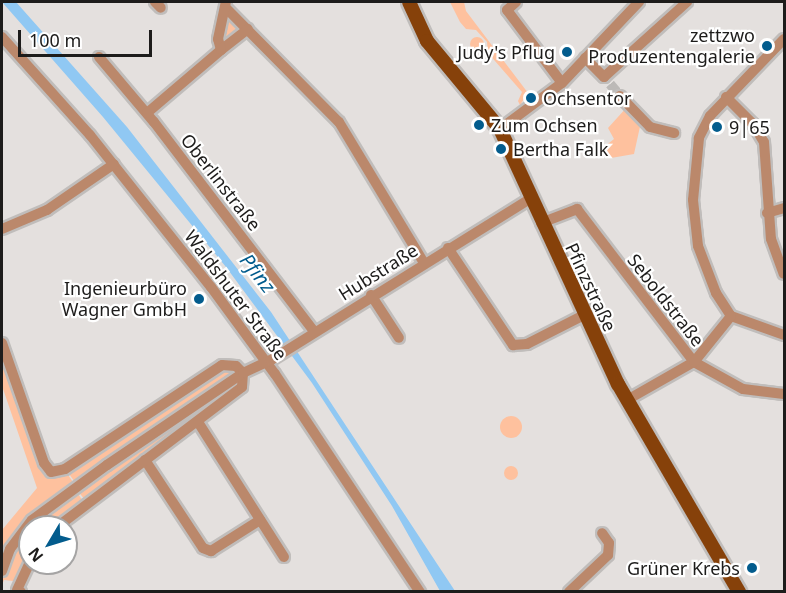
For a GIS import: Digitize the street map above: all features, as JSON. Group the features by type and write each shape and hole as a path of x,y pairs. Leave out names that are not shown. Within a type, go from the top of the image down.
{"main road":[{"name":"Pfinzstraße","path":"409,2 427,41 500,129 584,315 627,400 738,591"}],"street":[{"path":"516,2 507,10 562,83"},
{"path":"500,129 562,83 639,2"},
{"path":"585,58 607,81 687,2"},
{"path":"225,4 339,122 424,263"},
{"path":"221,50 218,39 225,4"},
{"path":"147,114 248,29"},
{"name":"Waldshuter Straße","path":"2,36 114,164 267,361 420,591"},
{"path":"784,39 726,97 699,138 693,200 698,246 716,293 731,316 784,334"},
{"name":"Oberlinstraße","path":"99,57 147,114 314,331"},
{"path":"620,96 650,127 674,133"},
{"path":"726,97 753,124 764,142 767,213 771,239 784,274"},
{"path":"2,229 47,210 114,164"},
{"name":"Hubstraße","path":"2,571 21,532 42,511 243,373 282,354 370,295 530,199"},
{"path":"767,213 784,208"},
{"name":"Seboldstraße","path":"542,223 578,209 694,362 743,388 784,394"},
{"path":"448,248 513,345 527,344 584,315"},
{"path":"370,295 399,338"},
{"path":"627,400 694,362 731,316"},
{"path":"2,343 47,469 58,472 222,365 236,366 243,373 242,387 73,515"},
{"path":"198,422 284,557"},
{"path":"145,460 202,548 211,550 260,520"},
{"path":"569,591 608,555 609,543 602,533"},
{"path":"19,591 25,575"}],"shaded area":[{"path":"450,2 464,2 466,11 528,93 520,105 518,101 522,92 488,53 487,42 476,30 466,29 460,22"},
{"path":"229,19 240,31 227,42 224,40"},
{"path":"474,37 480,37 484,44 480,51 474,51 470,47 470,41"},
{"path":"627,107 641,122 634,154 611,158 604,147 614,139 608,128"},
{"path":"2,359 42,471 50,479 66,472 73,482 31,515 18,515 18,531 2,556 2,530 37,488 2,386"},
{"path":"226,369 233,373 74,481 67,471"},
{"path":"237,381 85,500 77,490"},
{"path":"511,416 519,419 522,427 519,435 511,438 503,435 500,427 503,419"},
{"path":"508,466 514,466 518,473 514,480 508,480 504,476 504,470"},
{"path":"76,491 83,501 66,515 46,515"},
{"path":"18,548 19,575 13,581 4,580 2,585 2,574"}],"water":[{"path":"2,2 16,2 127,127 271,312 455,591 440,591 392,506 312,383 226,267 103,117"}],"tunnel":[{"path":"610,84 620,96"}],"place":[{"name":"zettzwo Produzentengalerie","path":"767,46"},
{"name":"Judy's Pflug","path":"567,52"},
{"name":"Ochsentor","path":"531,98"},
{"name":"Zum Ochsen","path":"479,125"},
{"name":"9|65","path":"717,127"},
{"name":"Bertha Falk","path":"501,149"},
{"name":"Ingenieurbüro Wagner GmbH","path":"199,299"},
{"name":"Grüner Krebs","path":"752,568"}],"water label":[{"name":"Pfinz","path":"258,273"}]}
